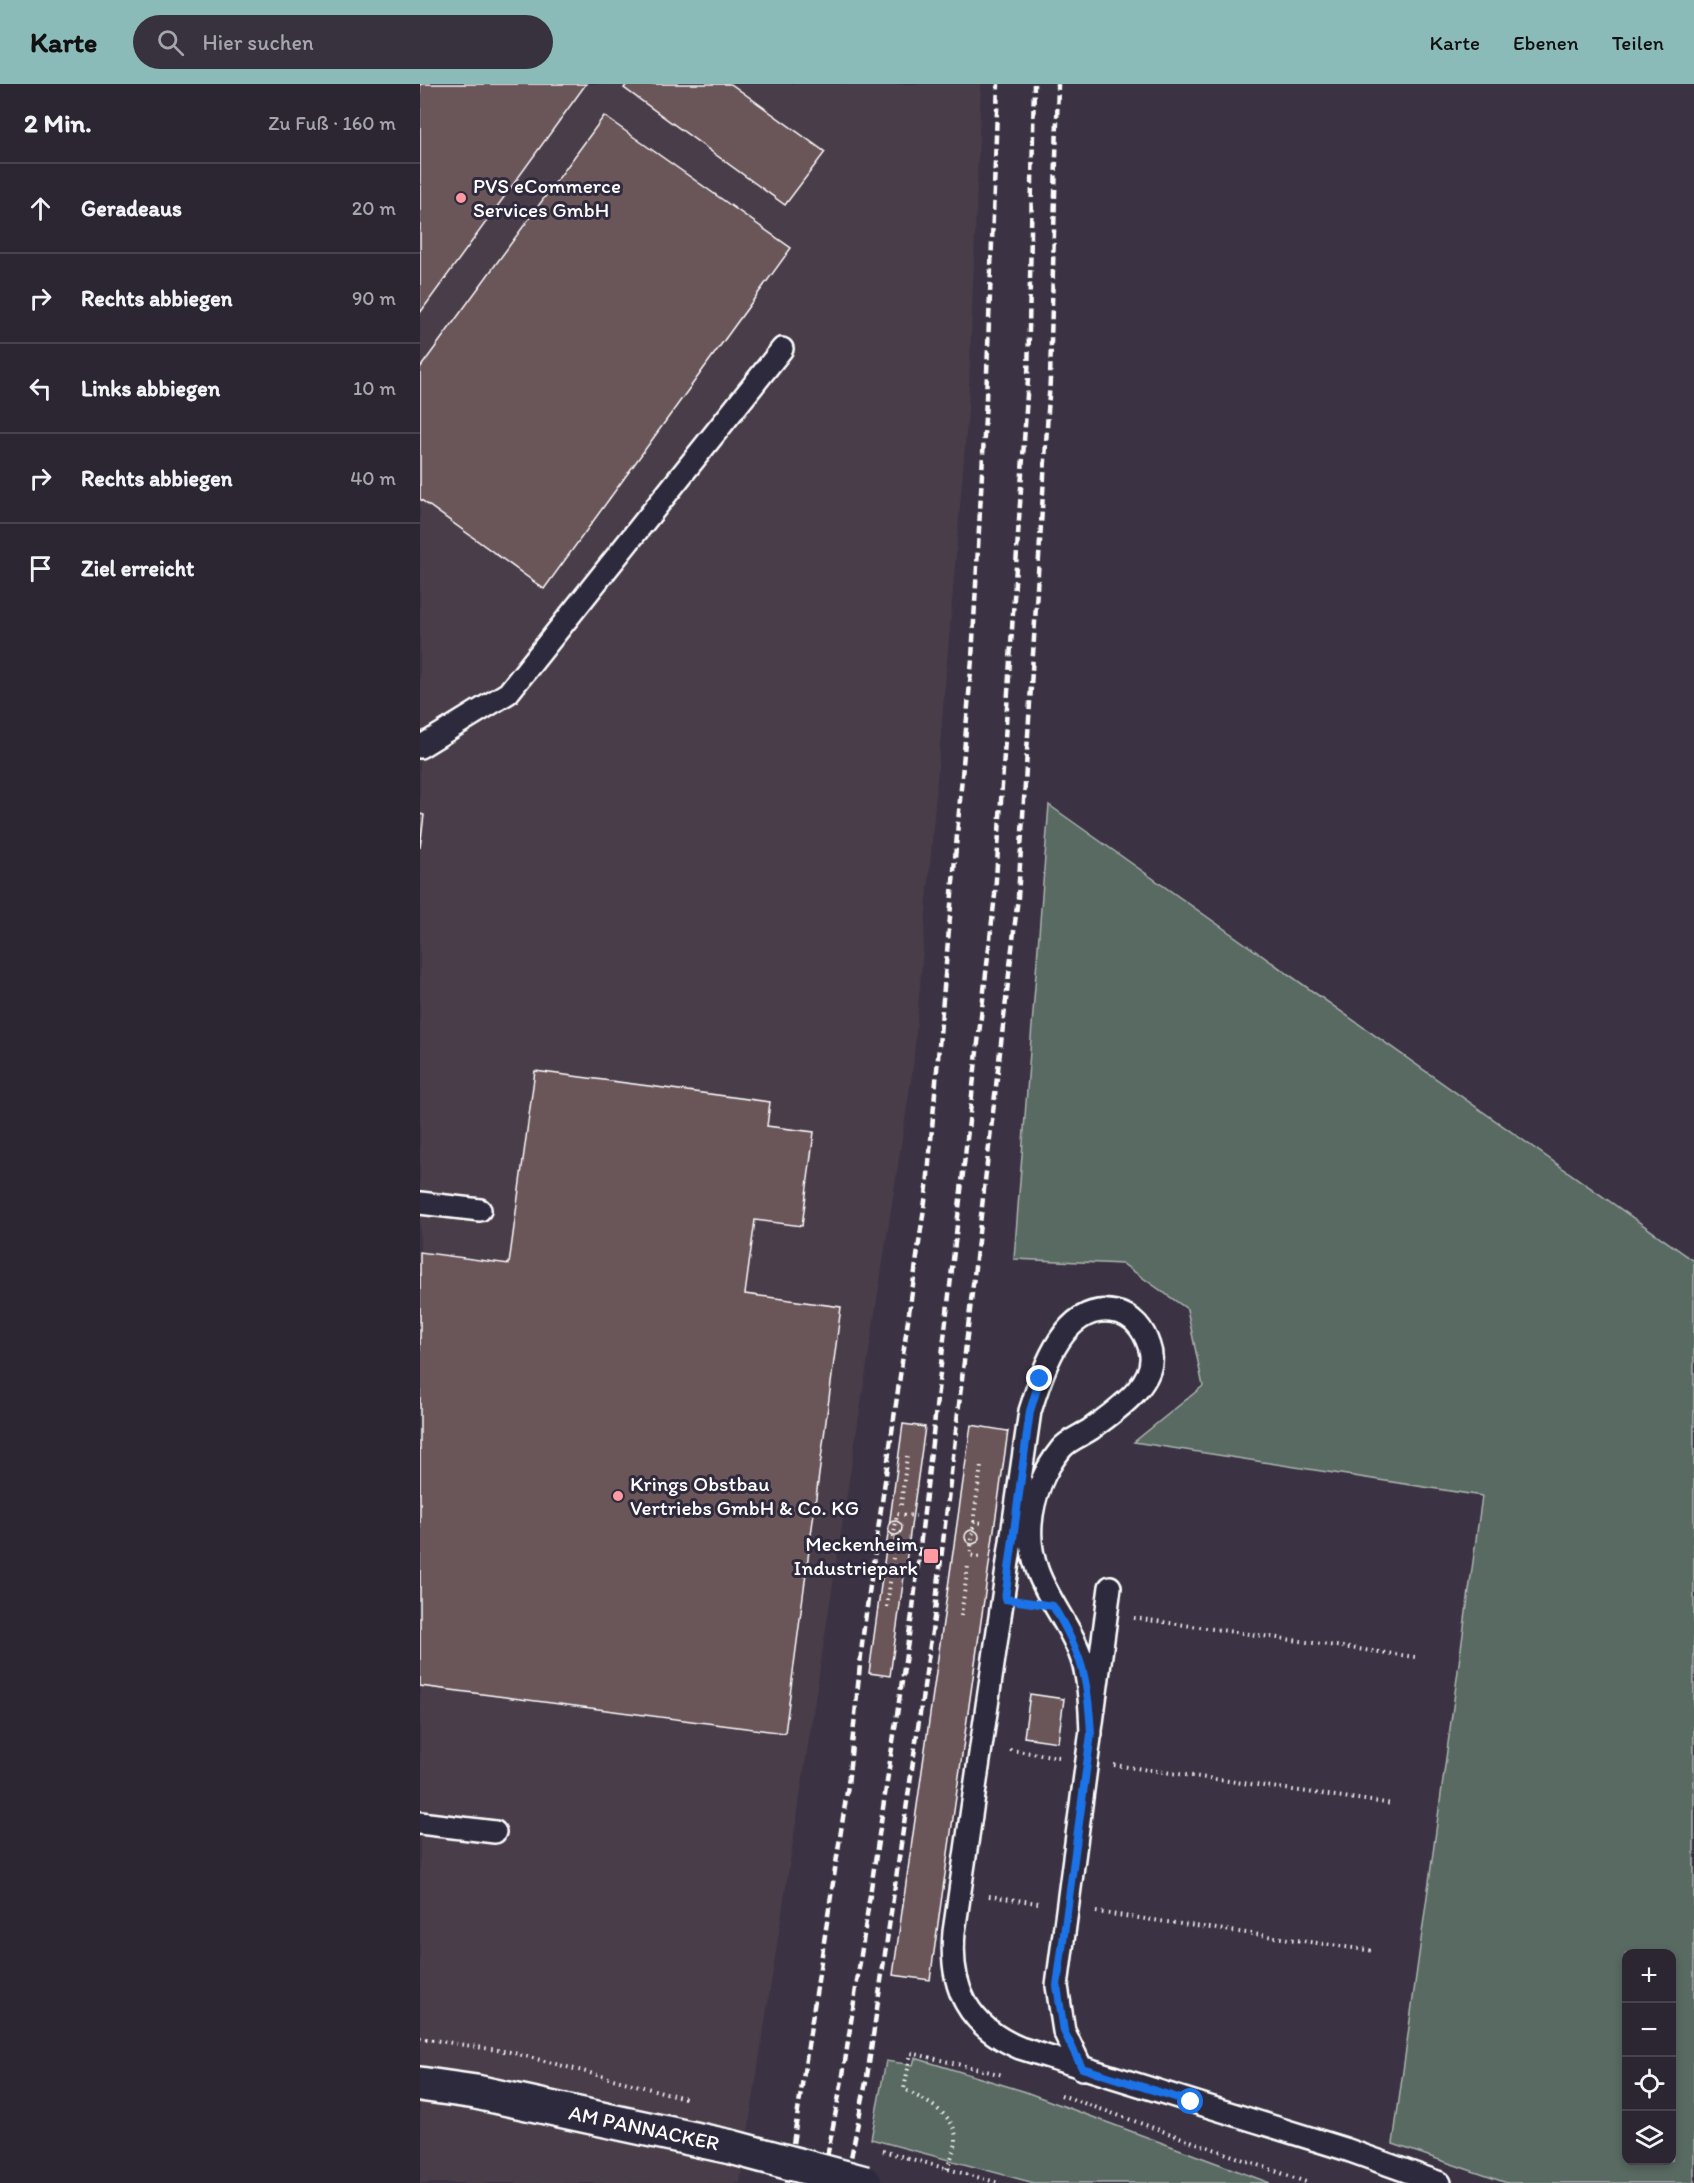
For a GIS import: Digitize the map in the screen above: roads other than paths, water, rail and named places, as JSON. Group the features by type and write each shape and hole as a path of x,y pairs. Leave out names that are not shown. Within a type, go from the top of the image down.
{"main road":[{"name":"AM PANNACKER","path":"420,2084 476,2092 731,2147 865,2183"}],"lane":[{"path":"420,747 508,693 782,349"},
{"path":"420,1203 480,1210"},
{"path":"1091,1734 1089,1696 1084,1666 1073,1640 1038,1577 1031,1524 1045,1472 1062,1447 1090,1429 1129,1397 1143,1383 1149,1372 1151,1351 1137,1323 1118,1312 1104,1310 1090,1312 1069,1329 1053,1351 1030,1411 954,1932 953,1964 959,1989 977,2020 999,2039 1082,2068 1345,2149 1440,2183"},
{"path":"1082,2068 1064,2031 1057,1986 1110,1587"},
{"path":"420,1823 495,1832"}],"railway":[{"path":"787,2183 848,1785 863,1635 927,1187 972,659 986,399 998,84"},
{"path":"822,2183 843,2075 913,1608 995,895 1028,379 1034,84"},
{"path":"846,2183 867,2077 935,1611 1018,897 1050,379 1058,84"}],"place":[{"name":"PVS eCommerce Services GmbH","path":"461,198"},
{"name":"Krings Obstbau Vertriebs GmbH & Co. KG","path":"618,1496"},
{"name":"Meckenheim Industriepark","path":"931,1556"}]}
